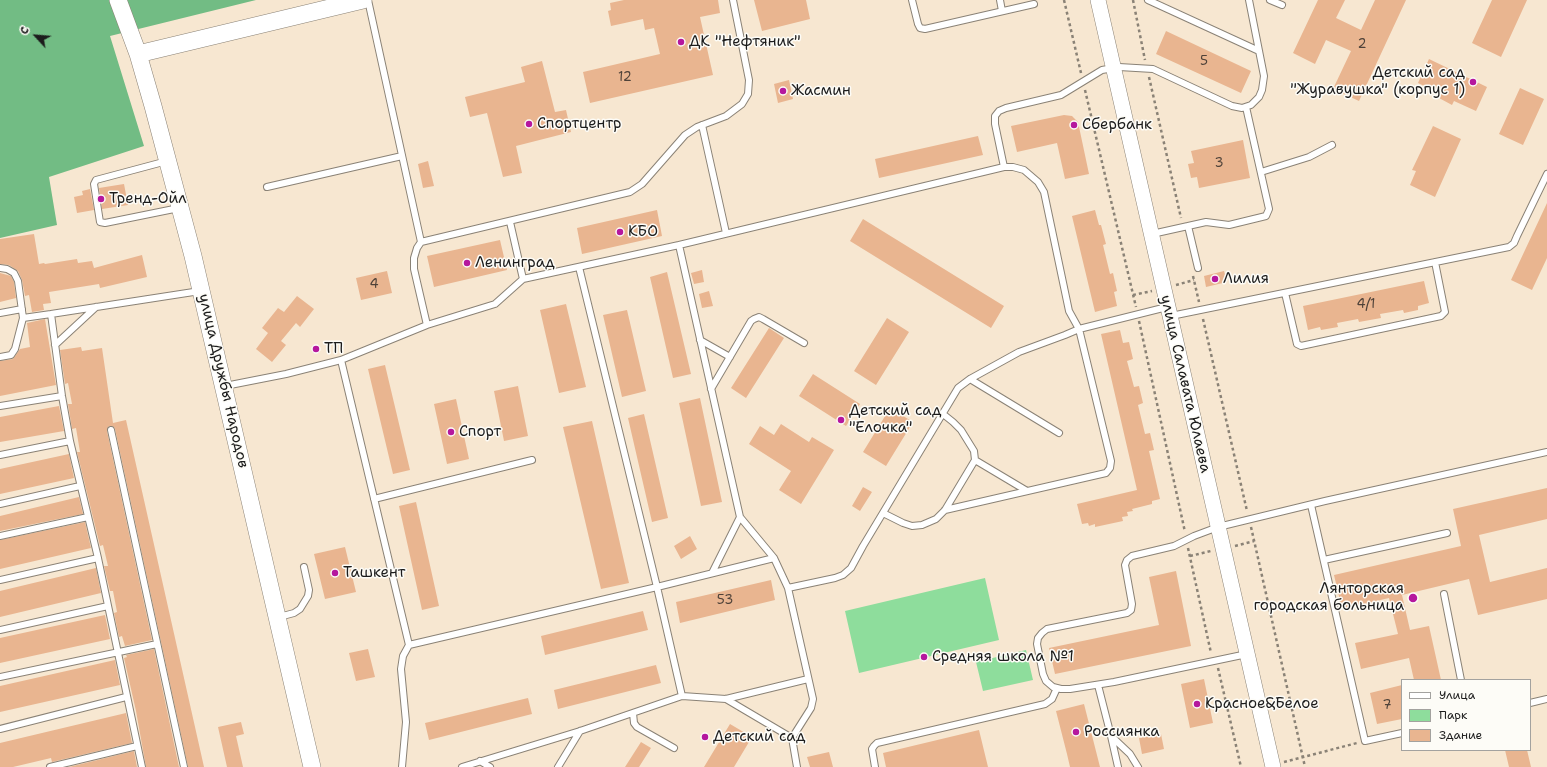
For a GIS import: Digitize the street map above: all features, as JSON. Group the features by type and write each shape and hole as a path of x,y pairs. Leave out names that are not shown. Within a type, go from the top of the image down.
{"main road":[{"name":"улица Дружбы Народов","path":"118,0 138,54 181,207 202,290 312,767"},
{"path":"138,54 339,3 363,0"}],"street":[{"name":"улица Салавата Юлаева","path":"1098,0 1272,766"}],"lane":[{"path":"368,0 421,242"},
{"path":"427,325 414,269 414,258 417,248 421,242 510,222 630,192 642,184 684,136 702,125 726,116 742,104 748,94 749,80 733,0"},
{"path":"912,0 918,24 920,28 924,29 1034,4"},
{"path":"1000,0 1002,11"},
{"path":"1148,0 1259,51"},
{"path":"1004,167 995,124 995,116 999,111 1061,95 1102,70 1113,68 1152,69 1237,108 1246,107 1254,102 1262,90 1264,76 1248,0"},
{"path":"1270,0 1282,5"},
{"path":"1150,234 1206,222 1229,225 1266,216 1269,209 1246,107"},
{"path":"702,125 726,233"},
{"path":"1261,172 1309,158 1332,145"},
{"path":"267,187 402,156"},
{"path":"168,160 96,180 94,184 100,222 105,223 181,207"},
{"path":"225,386 286,374 341,360 427,325 495,304 523,279 679,245 1013,166 1024,170 1038,182 1044,192 1069,311 1079,329 1111,461 1110,468 1106,473 945,510"},
{"path":"788,588 826,581 843,575 851,568 958,388 970,379 1019,352 1079,329 1137,314 1200,310 1509,247 1514,243 1544,186 1547,174"},
{"path":"510,222 523,279"},
{"path":"1185,226 1198,268"},
{"path":"679,245 740,517 774,558 788,588 813,699 811,708 792,738 797,767"},
{"path":"1285,293 1297,344 1301,346 1441,316 1445,312 1435,262"},
{"path":"579,267 682,696"},
{"path":"0,268 7,269 14,273 18,280 24,318 15,349 11,355 0,358"},
{"path":"24,318 202,290"},
{"path":"55,345 96,307"},
{"path":"0,313 22,309"},
{"path":"51,314 62,396 70,441 98,558 116,652 142,767"},
{"path":"711,389 751,321 758,317 804,343"},
{"path":"700,340 730,357"},
{"path":"341,360 409,645 403,656 401,669 406,722 402,767"},
{"path":"970,379 1059,433"},
{"path":"0,406 62,396"},
{"path":"883,513 912,526 936,519 945,510 975,460 974,451 961,430 943,414"},
{"path":"111,430 184,767"},
{"path":"0,455 70,441"},
{"path":"1247,654 1098,685 1070,689 1053,687 1046,681 1043,674 1037,644 1038,638 1047,629 1127,613 1131,610 1132,604 1125,565 1127,560 1132,556 1174,546 1218,527 1249,519 1547,452"},
{"path":"374,499 532,460"},
{"path":"975,460 1028,491"},
{"path":"0,504 80,486"},
{"path":"1311,504 1365,741 1401,733"},
{"path":"0,536 88,516"},
{"path":"712,573 740,517"},
{"path":"1324,560 1447,533"},
{"path":"0,580 98,558"},
{"path":"409,645 774,558"},
{"path":"278,617 300,610 308,596 310,590 304,567"},
{"path":"1444,594 1461,679"},
{"path":"0,630 108,606"},
{"path":"0,677 157,644"},
{"path":"462,767 580,731 682,696 726,699 808,679"},
{"path":"1098,685 1118,767"},
{"path":"874,767 872,750 878,743 1045,704 1052,699 1057,688"},
{"path":"0,729 126,697"},
{"path":"726,699 792,738"},
{"path":"1531,703 1547,699"},
{"path":"633,712 634,723 637,727 674,748"},
{"path":"558,767 580,731"},
{"path":"1111,736 1130,754 1136,767"},
{"path":"50,767 137,746"},
{"path":"480,761 490,767"}],"path":[{"path":"1064,0 1137,314 1210,652 1219,672 1241,767"},
{"path":"1133,0 1147,68 1185,226"},
{"path":"1192,273 1305,767"},
{"path":"1272,766 1365,741"}],"green space":[{"path":"0,0 256,0 110,36 144,146 49,177 57,225 0,238"},
{"path":"985,578 999,640 859,673 845,611"},
{"path":"1026,650 1033,680 983,691 976,662"}],"building":[{"path":"624,0 718,0 720,13 700,17 713,75 590,103 583,72 660,54 654,28 645,30 643,19 611,26 608,11 611,10 610,3"},
{"path":"754,0 806,0 810,19 762,31"},
{"path":"1318,0 1345,0 1336,18 1361,30 1375,0 1406,0 1359,101 1333,89 1351,51 1326,40 1315,64 1293,53"},
{"path":"1492,0 1527,0 1501,57 1472,43"},
{"path":"1166,31 1251,71 1241,93 1156,54"},
{"path":"1429,59 1487,87 1476,111 1454,101 1452,105 1439,98 1441,94 1418,83"},
{"name":"Спортцентр","path":"542,61 555,112 566,110 571,132 516,146 522,173 503,177 487,113 470,117 465,97 525,82 521,67"},
{"name":"Жасмин","path":"789,80 793,99 778,103 774,84"},
{"path":"1520,88 1544,99 1523,145 1499,134"},
{"path":"1064,115 1072,116 1078,122 1089,174 1065,179 1057,143 1017,152 1011,126"},
{"path":"1433,126 1461,139 1435,197 1410,185 1416,171 1412,170"},
{"path":"978,136 983,155 879,178 875,159"},
{"path":"1243,140 1250,178 1199,188 1197,177 1191,178 1188,164 1194,163 1191,151"},
{"path":"428,161 434,186 423,188 418,164"},
{"path":"124,184 128,205 102,209 99,188"},
{"path":"90,189 94,210 77,213 74,197 83,195 82,191"},
{"path":"1547,203 1547,258 1532,290 1511,280"},
{"name":"КБО","path":"657,210 662,236 582,254 577,228"},
{"path":"1095,210 1106,244 1103,245 1110,274 1113,273 1117,291 1114,292 1117,306 1095,312 1072,216"},
{"path":"863,219 1004,306 991,328 850,241"},
{"path":"34,234 39,264 77,259 78,263 92,261 94,268 142,255 147,277 100,288 99,284 49,292 51,303 43,304 44,310 32,312 29,295 25,296 22,280 18,271 9,265 0,264 0,239"},
{"name":"Ленинград","path":"500,240 507,270 434,287 427,256"},
{"path":"702,270 704,282 694,284 691,273"},
{"path":"387,271 392,293 361,300 356,278"},
{"name":"Лилия","path":"1224,271 1227,282 1206,287 1204,276"},
{"path":"667,272 691,374 673,378 650,277"},
{"path":"0,273 11,276 14,282 16,298 0,302"},
{"path":"1424,281 1429,303 1418,306 1418,310 1404,313 1403,310 1380,314 1381,318 1359,322 1358,319 1337,323 1338,327 1321,330 1320,327 1308,330 1303,306"},
{"path":"709,291 713,306 702,308 699,294"},
{"path":"297,296 314,309 300,327 296,323 281,341 286,345 272,362 256,349 268,333 262,328 278,308 284,312"},
{"path":"566,304 586,387 559,393 540,310"},
{"path":"627,310 646,391 622,397 603,315"},
{"path":"887,318 909,332 876,385 854,371"},
{"path":"45,319 56,385 0,396 0,361 13,359 20,349 30,347 27,323"},
{"path":"769,328 784,338 746,398 731,388"},
{"path":"1120,330 1123,343 1129,342 1133,359 1127,361 1134,387 1139,386 1143,403 1138,405 1145,434 1150,433 1154,450 1149,451 1160,499 1152,501 1152,504 1132,509 1133,511 1127,512 1128,516 1122,517 1123,521 1095,527 1095,524 1089,526 1088,523 1082,524 1077,504 1137,490 1101,334"},
{"path":"81,347 82,351 102,348 113,423 126,420 204,767 188,767 115,429 114,427 110,426 108,427 107,431 152,640 125,646 122,636 119,637 114,613 117,612 113,591 110,591 104,566 108,566 103,545 100,546 77,452 80,452 76,428 72,429 68,404 72,404 68,383 65,384 60,350"},
{"path":"385,365 410,470 393,474 368,369"},
{"path":"813,374 860,404 846,426 799,396"},
{"path":"518,386 528,436 504,441 494,391"},
{"path":"700,398 722,502 701,506 679,403"},
{"name":"Спорт","path":"456,399 469,459 447,464 434,404"},
{"path":"59,406 64,431 0,442 0,417"},
{"path":"890,408 913,422 886,466 863,452"},
{"path":"644,414 668,518 652,522 628,418"},
{"path":"592,421 629,583 601,589 563,427"},
{"path":"781,424 809,442 812,437 834,450 801,504 779,490 791,471 749,444 760,426 774,435"},
{"path":"69,454 74,478 0,494 0,469"},
{"path":"863,487 872,492 860,511 852,506"},
{"path":"1547,488 1547,519 1479,535 1490,582 1547,568 1547,599 1478,615 1469,579 1402,595 1410,630 1429,626 1441,679 1414,679 1409,658 1361,669 1355,643 1398,634 1389,598 1342,609 1334,575 1461,546 1453,509"},
{"path":"79,497 83,514 0,531 0,516"},
{"path":"416,502 439,606 422,610 399,506"},
{"path":"85,522 91,548 0,569 0,540"},
{"path":"690,536 697,549 681,559 674,546"},
{"name":"Ташкент","path":"345,547 356,592 325,599 314,554"},
{"path":"96,568 101,593 0,617 0,591"},
{"path":"1176,571 1191,646 1055,674 1049,648 1159,625 1149,577"},
{"path":"771,580 775,600 680,623 676,602"},
{"path":"643,611 648,630 545,655 541,636"},
{"path":"105,615 110,639 0,663 0,638"},
{"path":"154,649 179,767 146,767 136,711 124,658 127,657 126,655"},
{"path":"368,649 375,677 356,681 349,653"},
{"path":"115,660 120,685 0,712 0,686"},
{"path":"656,665 661,683 558,709 554,690"},
{"name":"Красное&Белое","path":"1204,679 1213,723 1190,728 1181,684"},
{"path":"1401,685 1401,719 1377,724 1370,693"},
{"path":"528,698 532,714 429,740 425,723"},
{"name":"Россиянка","path":"1084,704 1100,767 1070,767 1056,711"},
{"path":"126,713 132,743 52,762 51,758 13,767 0,767 0,743"},
{"path":"241,722 244,734 236,736 243,767 227,767 218,727"},
{"path":"730,724 752,737 734,767 704,767"},
{"path":"979,730 988,767 886,767 883,753"},
{"path":"1161,734 1164,749 1142,754 1139,738"},
{"path":"641,742 651,748 639,767 625,767"},
{"path":"134,751 137,767 69,767"},
{"path":"1505,751 1527,751 1531,767 1509,767"},
{"path":"829,752 833,767 810,767 807,757"}],"place":[{"name":"ДК \"Нефтяник\"","path":"681,42"},
{"name":"Детский сад \"Журавушка\" (корпус 1)","path":"1473,82"},
{"name":"Жасмин","path":"783,91"},
{"name":"Спортцентр","path":"529,124"},
{"name":"Сбербанк","path":"1074,125"},
{"name":"Тренд-Ойл","path":"101,199"},
{"name":"КБО","path":"620,232"},
{"name":"Ленинград","path":"467,263"},
{"name":"Лилия","path":"1215,279"},
{"name":"ТП","path":"316,349"},
{"name":"Детский сад \"Елочка\"","path":"841,420"},
{"name":"Спорт","path":"451,432"},
{"name":"Ташкент","path":"335,573"},
{"name":"Лянторская городская больница","path":"1413,598"},
{"name":"Средняя школа №1","path":"924,657"},
{"name":"Красное&Белое","path":"1197,704"},
{"name":"Россиянка","path":"1076,732"},
{"name":"Детский сад","path":"705,737"}]}
